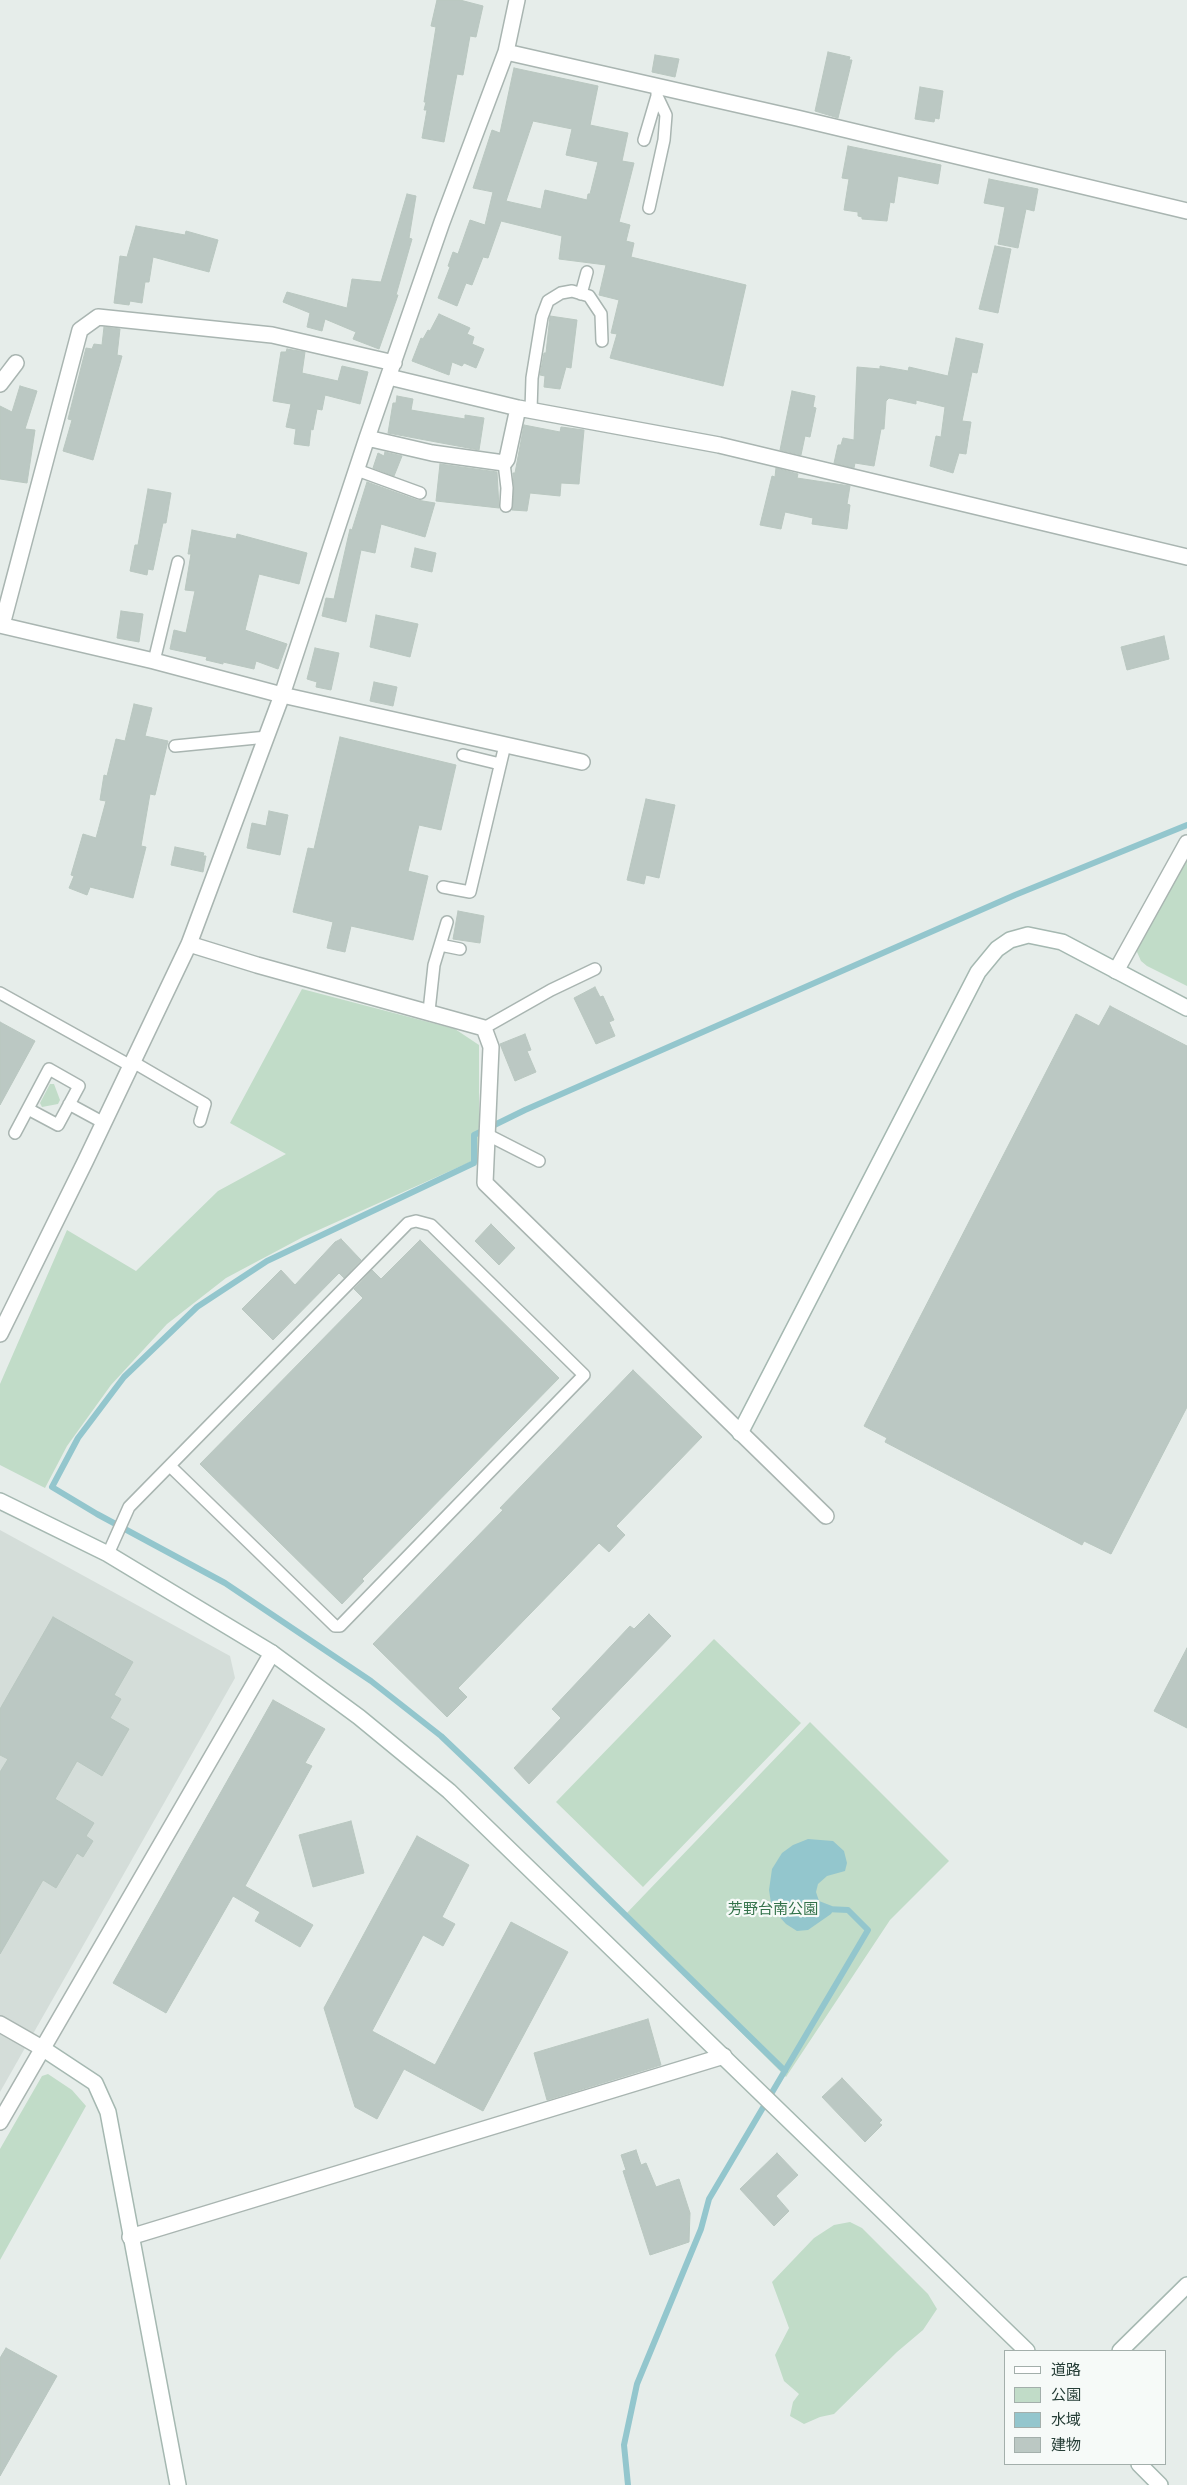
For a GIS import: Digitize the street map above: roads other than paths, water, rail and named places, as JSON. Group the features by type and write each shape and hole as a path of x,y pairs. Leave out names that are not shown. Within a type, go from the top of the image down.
{"street":[{"path":"0,1334 104,1124 189,944 282,695 367,438 442,222 506,52 517,0"},
{"path":"506,52 657,91 1187,211"},
{"path":"582,762 282,695 154,661 1,625 80,330 98,317 272,335 524,409 719,445 1187,557"},
{"path":"0,384 16,363"},
{"path":"367,438 432,453 504,463 524,409"},
{"path":"1116,971 1187,843"},
{"path":"740,1433 983,966 998,949 1010,940 1028,935 1062,942 1187,1008"},
{"path":"189,944 257,965 429,1011 484,1028 491,1047 487,1093 488,1134 485,1183 826,1516"},
{"path":"0,1501 108,1554 272,1654 359,1716 450,1791 1026,2350"},
{"path":"0,2122 272,1654"},
{"path":"0,2024 42,2048 95,2083 108,2112 178,2485"},
{"path":"130,2237 724,2056"},
{"path":"1121,2350 1187,2285"},
{"path":"1140,2465 1160,2485"}],"lane":[{"path":"644,140 657,91"},
{"path":"649,208 664,140 666,115 657,91"},
{"path":"581,294 587,272"},
{"path":"524,409 532,378 542,317 548,301 561,293 572,291 589,296 601,314 602,341"},
{"path":"504,463 507,488 506,506"},
{"path":"357,470 420,493"},
{"path":"154,661 178,562"},
{"path":"176,746 267,737"},
{"path":"443,886 470,892 505,745"},
{"path":"463,755 500,764"},
{"path":"429,1011 434,966 447,922"},
{"path":"440,945 460,949"},
{"path":"484,1028 544,994 595,969"},
{"path":"0,993 205,1104 200,1121"},
{"path":"15,1134 28,1109 49,1069 79,1086 58,1125 28,1109"},
{"path":"69,1104 104,1124"},
{"path":"488,1134 540,1161"},
{"path":"108,1554 129,1507 408,1223 416,1221 431,1225 584,1375 340,1626 335,1626 170,1466"}],"water":[{"path":"808,1839 833,1841 844,1851 847,1863 845,1871 827,1876 818,1884 816,1892 819,1901 832,1906 834,1909 831,1914 808,1930 797,1931 786,1924 776,1913 771,1903 769,1890 772,1869 782,1853 793,1845"}],"waterway":[{"path":"785,2071 441,1736 371,1681 225,1583 97,1514 52,1487 78,1438 124,1377 197,1307 267,1261 474,1163 474,1135 525,1110 1015,895 1187,825"},
{"path":"628,2485 624,2445 637,2384 701,2229 709,2199 868,1930 848,1910 826,1909"}],"park label":[{"name":"芳野台南公園","path":"773,1910"}]}
